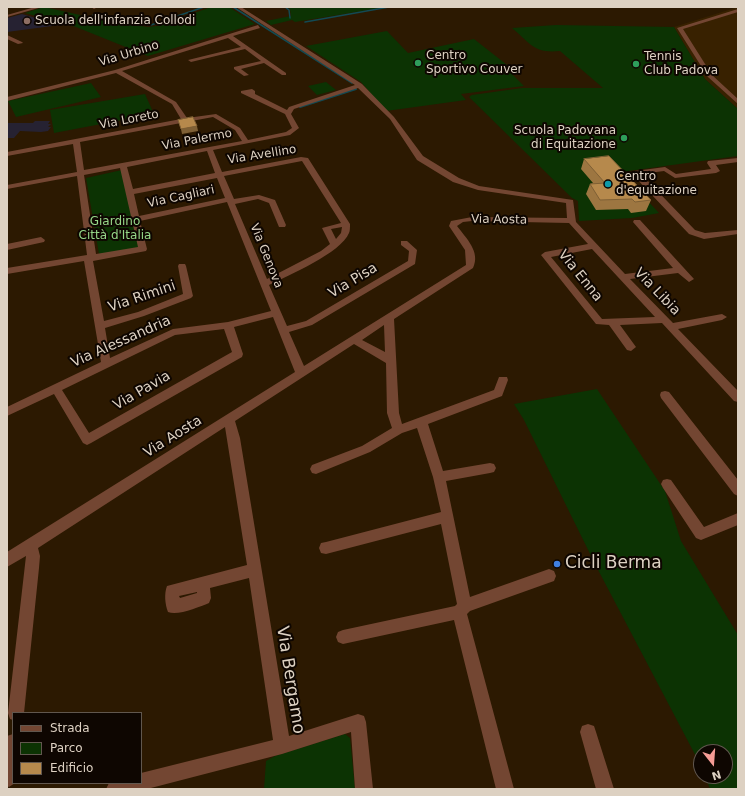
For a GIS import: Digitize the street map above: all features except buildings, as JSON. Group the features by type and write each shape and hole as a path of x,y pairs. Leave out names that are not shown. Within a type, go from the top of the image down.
{"street":[{"path":"7,16 40,7"},
{"path":"238,7 347,75 360,85 392,118 420,158 456,180 478,188 569,202 571,221"},
{"path":"738,10 680,28 710,76 738,102"},
{"name":"Via Urbino","path":"7,99 117,71 258,27"},
{"path":"229,36 266,60 284,74"},
{"path":"7,37 20,43"},
{"path":"191,60 247,47"},
{"path":"246,75 233,68 266,60"},
{"path":"117,71 174,103 185,120"},
{"path":"252,95 284,112 288,112 297,104 360,85"},
{"name":"Via Palermo","path":"7,187 292,132 296,128 288,112"},
{"name":"Via Loreto","path":"7,154 214,115 238,129 246,142"},
{"path":"76,141 99,326 106,363"},
{"name":"Via Genova","path":"209,149 264,284 285,330 301,373"},
{"name":"Via Avellino","path":"220,174 301,159 305,160 346,224"},
{"path":"738,160 710,164 716,171 675,176 665,169 635,173 692,232 704,236 738,232"},
{"path":"7,271 143,249 124,165"},
{"path":"131,192 220,174"},
{"name":"Via Cagliari","path":"137,219 259,197 272,202 282,225"},
{"name":"Via Aosta","path":"7,560 301,373 390,319 470,266 472,260 471,253 452,226 457,221 472,219 571,221"},
{"name":"Via Libia","path":"571,221 738,398"},
{"path":"637,222 689,279"},
{"path":"264,284 324,253 335,245 345,233 346,224 326,228 335,245"},
{"path":"7,246 41,240"},
{"name":"Via Pisa","path":"285,330 309,323 412,262 413,250 404,243"},
{"name":"Via Enna","path":"593,246 545,255 599,322 667,323 722,317"},
{"name":"Via Rimini","path":"99,326 140,314 188,296 182,266"},
{"path":"623,277 680,270"},
{"name":"Via Alessandria","path":"7,412 173,332 228,325 277,313"},
{"path":"390,319 393,412 398,430"},
{"path":"613,323 631,347"},
{"name":"Via Pavia","path":"56,389 87,440 238,354 228,325"},
{"path":"355,340 364,346 379,352 391,362"},
{"path":"316,469 366,449 398,430 498,393 503,380"},
{"path":"665,395 738,490"},
{"name":"Via Bergamo","path":"228,419 234,438 253,570 282,746 358,722 364,789"},
{"path":"421,421 439,477 447,512 446,517 462,609 505,789"},
{"path":"439,477 490,468"},
{"path":"667,484 701,534 738,519"},
{"path":"326,548 446,517"},
{"path":"16,712 33,556 30,545"},
{"path":"203,583 253,570"},
{"path":"343,637 462,609 549,576"},
{"path":"588,732 605,789"},
{"path":"142,782 282,746"},
{"path":"8,782 12,750"},
{"path":"115,789 134,784"}],"shaded area":[{"path":"738,7 738,109 705,79 674,27"},
{"name":"Scuola dell'infanzia Collodi","path":"22,14 60,25 7,32 7,18"},
{"path":"35,121 50,121 48,124 51,124 48,127 51,127 48,131 41,132 20,131 14,138 7,138 7,123 33,123"}],"green space":[{"path":"44,7 103,20 148,27 158,26 211,7 229,7 255,24 148,56 76,27 25,13"},
{"path":"287,7 386,7 295,22 292,20 271,25 266,21 291,16 290,9"},
{"name":"Scuola Padovana di Equitazione","path":"556,25 674,27 705,79 738,109 738,156 621,172 659,213 632,218 579,221 578,201 572,198 469,97 472,95 522,88 603,88 560,51 544,51 538,49 528,43 512,28"},
{"name":"Centro Sportivo Couver","path":"387,31 408,53 474,39 516,72 512,74 524,86 461,94 466,100 386,111 361,82 306,46"},
{"path":"326,82 336,90 317,95 308,86"},
{"path":"91,83 101,97 16,117 8,101"},
{"path":"145,94 154,114 54,133 50,110"},
{"name":"Giardino Città d'Italia","path":"122,170 139,248 99,254 86,178"},
{"path":"597,389 665,491 681,541 738,635 738,789 710,789 708,784 733,784 733,744 693,744 693,751 596,566 524,420 514,404"},
{"path":"345,734 350,738 355,789 264,789 266,761 275,756"}],"waterway":[{"path":"93,15 151,25 204,7"},
{"path":"233,7 352,83"},
{"path":"285,7 289,10 290,18"},
{"path":"305,22 389,7"},
{"path":"300,107 356,89"}],"place":[{"name":"Scuola dell'infanzia Collodi","path":"27,21"},
{"name":"Centro Sportivo Couver","path":"418,63"},
{"name":"Tennis Club Padova","path":"636,64"},
{"name":"Scuola Padovana di Equitazione","path":"624,138"},
{"name":"Centro d'equitazione","path":"608,184"},
{"name":"Cicli Berma","path":"557,564"}]}
